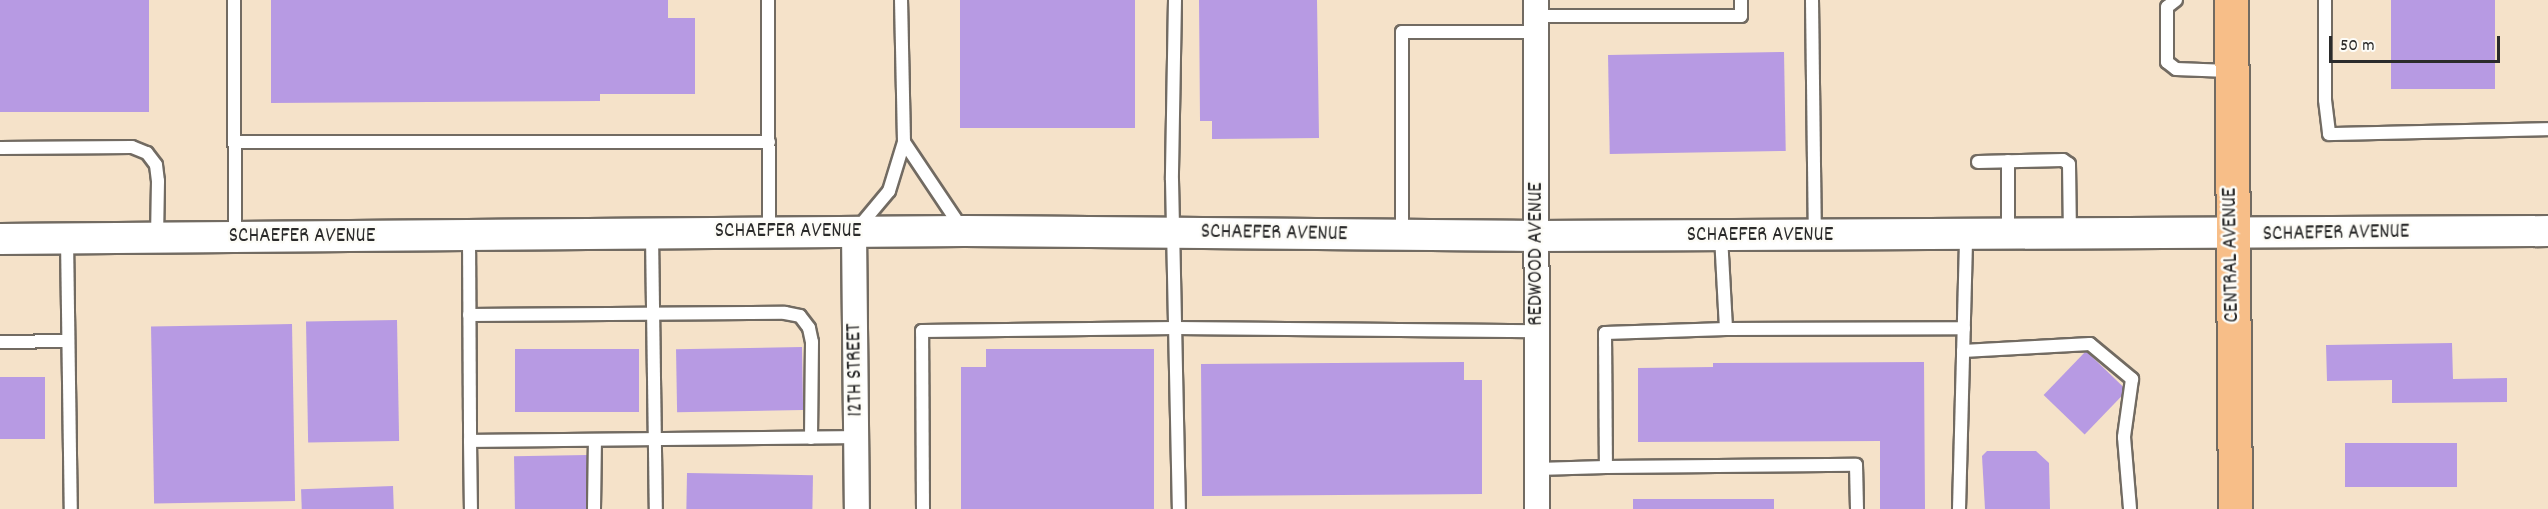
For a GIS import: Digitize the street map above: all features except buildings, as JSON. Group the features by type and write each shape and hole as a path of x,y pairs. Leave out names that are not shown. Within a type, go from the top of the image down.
{"main road":[{"name":"CENTRAL AVENUE","path":"2230,0 2235,509"}],"street":[{"name":"REDWOOD AVENUE","path":"1536,16 1537,509"},
{"name":"SCHAEFER AVENUE","path":"0,239 964,231 1538,236 2008,236 2548,231"},
{"name":"12TH STREET","path":"854,232 857,509"}],"lane":[{"path":"234,0 236,237"},
{"path":"768,0 769,233"},
{"path":"854,232 889,191 904,142 901,0"},
{"path":"1175,0 1174,233 1179,509"},
{"path":"1402,235 1402,32 1536,16 1741,16 1741,0"},
{"path":"1812,0 1815,236"},
{"path":"2176,0 2167,7 2167,62 2176,69 2231,71"},
{"path":"2325,0 2325,100 2329,134 2548,129"},
{"path":"235,142 769,142"},
{"path":"904,142 964,231"},
{"path":"0,148 132,147 147,153 156,165 158,181 157,238"},
{"path":"1978,162 2063,160 2069,164 2070,235"},
{"path":"2008,161 2008,236"},
{"path":"652,233 656,509"},
{"path":"469,235 471,509"},
{"path":"1959,509 1966,235"},
{"path":"1721,236 1726,329"},
{"path":"67,239 71,509"},
{"path":"470,315 785,313 800,316 809,328 812,342 811,438"},
{"path":"923,509 922,331 1175,328 1538,331"},
{"path":"1606,466 1605,333 1726,329 1964,328"},
{"path":"0,342 68,341"},
{"path":"1963,351 2090,344 2132,379 2124,437 2130,509"},
{"path":"470,441 857,437"},
{"path":"594,440 594,509"},
{"path":"1537,469 1606,466 1856,465 1857,509"}]}
